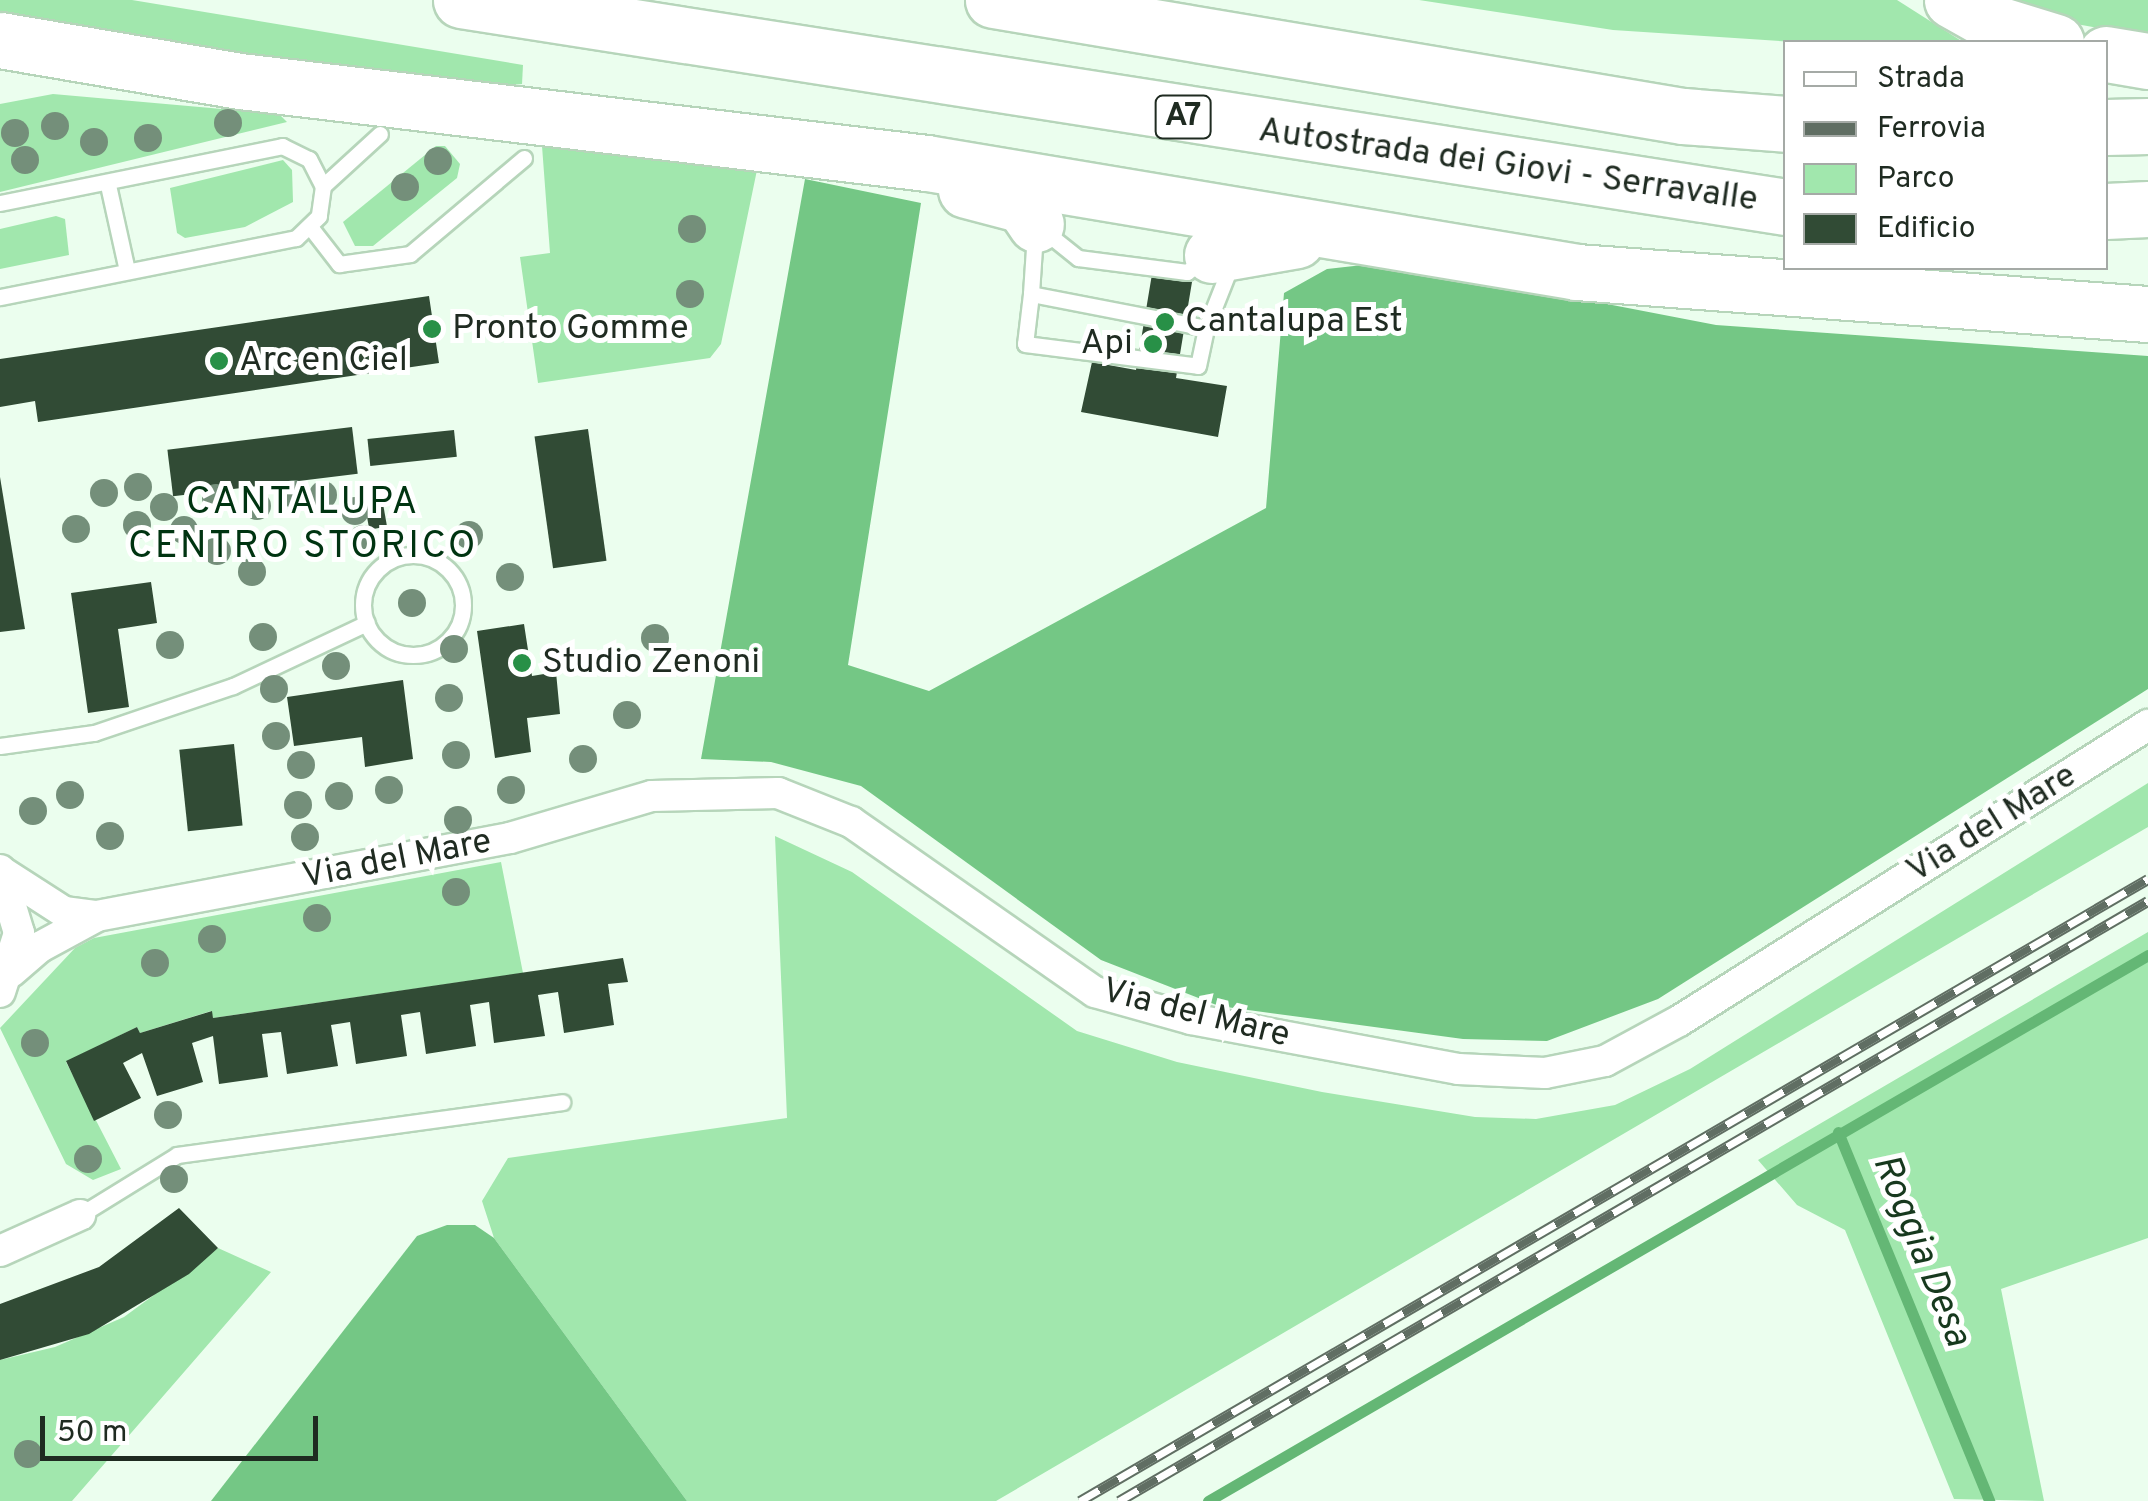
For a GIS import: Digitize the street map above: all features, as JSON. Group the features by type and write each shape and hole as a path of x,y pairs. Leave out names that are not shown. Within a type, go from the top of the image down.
{"highway":[{"name":"Autostrada dei Giovi - Serravalle","path":"461,0 1783,207"},
{"name":"A7","path":"994,0 1683,116 1783,124"},
{"path":"1952,0 1991,22 2050,40"},
{"path":"0,40 240,81 927,163 1380,239 1654,280 2148,314"},
{"path":"2108,54 2148,60"},
{"path":"0,81 240,81"},
{"path":"2108,127 2148,126"},
{"path":"659,130 996,195 1023,204 1036,224"},
{"path":"2108,211 2148,209"},
{"path":"1225,251 1380,239"}],"street":[{"name":"Via del Mare","path":"97,916 510,838 652,796 778,792 852,822 1095,992 1191,1019 1458,1069 1545,1073 1605,1061 1680,1021 2148,725"},
{"path":"0,870 64,912 97,916"},
{"path":"0,870 18,918 6,982"},
{"path":"6,982 40,947 97,916"},
{"path":"0,1251 80,1215"}],"lane":[{"path":"0,298 296,238 311,228 323,186 380,134"},
{"path":"0,203 108,185 282,146 309,159 323,186"},
{"path":"311,228 338,264 410,254 524,158"},
{"path":"108,185 127,271"},
{"path":"1036,224 1078,258 1187,272 1225,251"},
{"path":"1036,224 1025,344 1198,366 1225,251"},
{"path":"1031,294 1206,328"},
{"path":"419,554 456,580 462,614 456,630 430,652 396,652 366,623 367,583 388,561 419,554"},
{"path":"0,746 129,722 233,686 366,623"},
{"path":"80,1215 177,1155 562,1102"}],"green space":[{"path":"0,0 132,0 523,65 522,84 441,91 0,24"},
{"path":"1419,0 1897,0 1960,40 1783,41 1613,30"},
{"path":"1996,0 2148,0 2148,37 2027,15"},
{"path":"53,94 279,114 287,122 0,192 0,104"},
{"path":"436,146 445,146 460,164 457,178 373,246 355,246 343,222"},
{"path":"542,146 757,170 721,344 710,358 538,383 520,257 550,253"},
{"path":"283,160 292,170 293,202 245,227 185,238 177,233 170,188"},
{"path":"805,179 921,203 848,665 929,691 1266,508 1284,293 1327,269 1390,262 1716,325 2148,356 2148,689 1658,999 1547,1041 1463,1039 1219,1006 1101,960 861,786 771,762 701,759"},
{"path":"56,216 65,219 69,255 0,269 0,229"},
{"path":"2148,783 2148,827 996,1501 687,1501 494,1238 482,1201 508,1158 787,1118 775,836 852,872 1077,1031 1177,1062 1322,1092 1475,1117 1536,1119 1615,1105 1690,1069"},
{"path":"501,862 523,973 213,1018 211,1011 140,1033 137,1027 66,1062 121,1169 93,1180 66,1164 0,1028 75,948 94,938"},
{"path":"2148,932 2148,1238 2001,1289 2044,1501 1954,1499 1845,1230 1797,1205 1758,1160"},
{"path":"447,1225 475,1225 494,1238 687,1501 211,1501 417,1236"},
{"path":"218,1248 271,1272 72,1501 0,1501 0,1360 55,1347 124,1317"}],"building":[{"name":"Cantalupa Est","path":"1152,274 1192,282 1176,378 1227,386 1218,437 1081,412 1092,362 1136,370"},
{"name":"Arc en Ciel","path":"429,296 439,363 38,422 35,401 0,407 0,359"},
{"path":"352,427 358,474 173,496 167,450"},
{"path":"588,429 607,561 553,568 535,437"},
{"path":"454,430 457,457 370,466 367,439"},
{"path":"0,477 25,629 0,632"},
{"path":"382,498 387,527 369,530 364,501"},
{"path":"151,582 157,623 118,629 129,707 88,713 71,593"},
{"path":"524,624 532,676 556,672 560,714 527,718 531,752 495,758 477,631"},
{"path":"403,680 413,759 365,767 362,737 294,746 287,697"},
{"path":"234,744 243,826 188,831 179,750"},
{"path":"623,958 628,982 608,984 614,1025 564,1033 558,992 538,995 545,1036 494,1043 489,1002 470,1005 476,1046 426,1054 420,1012 401,1015 407,1056 356,1064 350,1022 331,1025 338,1066 287,1074 281,1032 262,1034 268,1077 219,1084 213,1036 192,1043 203,1082 157,1096 142,1053 123,1063 141,1098 94,1121 66,1061 137,1027 140,1033 212,1011 213,1018"},
{"path":"179,1208 218,1248 189,1274 89,1334 0,1360 0,1304 99,1267"}],"waterway":[{"path":"1208,1501 2148,955"},
{"name":"Roggia Desa","path":"1838,1132 1989,1501"}],"railway":[{"path":"1080,1501 2148,879"},
{"path":"1119,1501 2148,901"}],"place":[{"name":"Cantalupa Est","path":"1165,322"},
{"name":"Pronto Gomme","path":"432,329"},
{"name":"Api","path":"1153,344"},
{"name":"Arc en Ciel","path":"219,361"},
{"name":"Studio Zenoni","path":"522,663"}],"district":[{"name":"CANTALUPA CENTRO STORICO","path":"303,526"}]}
